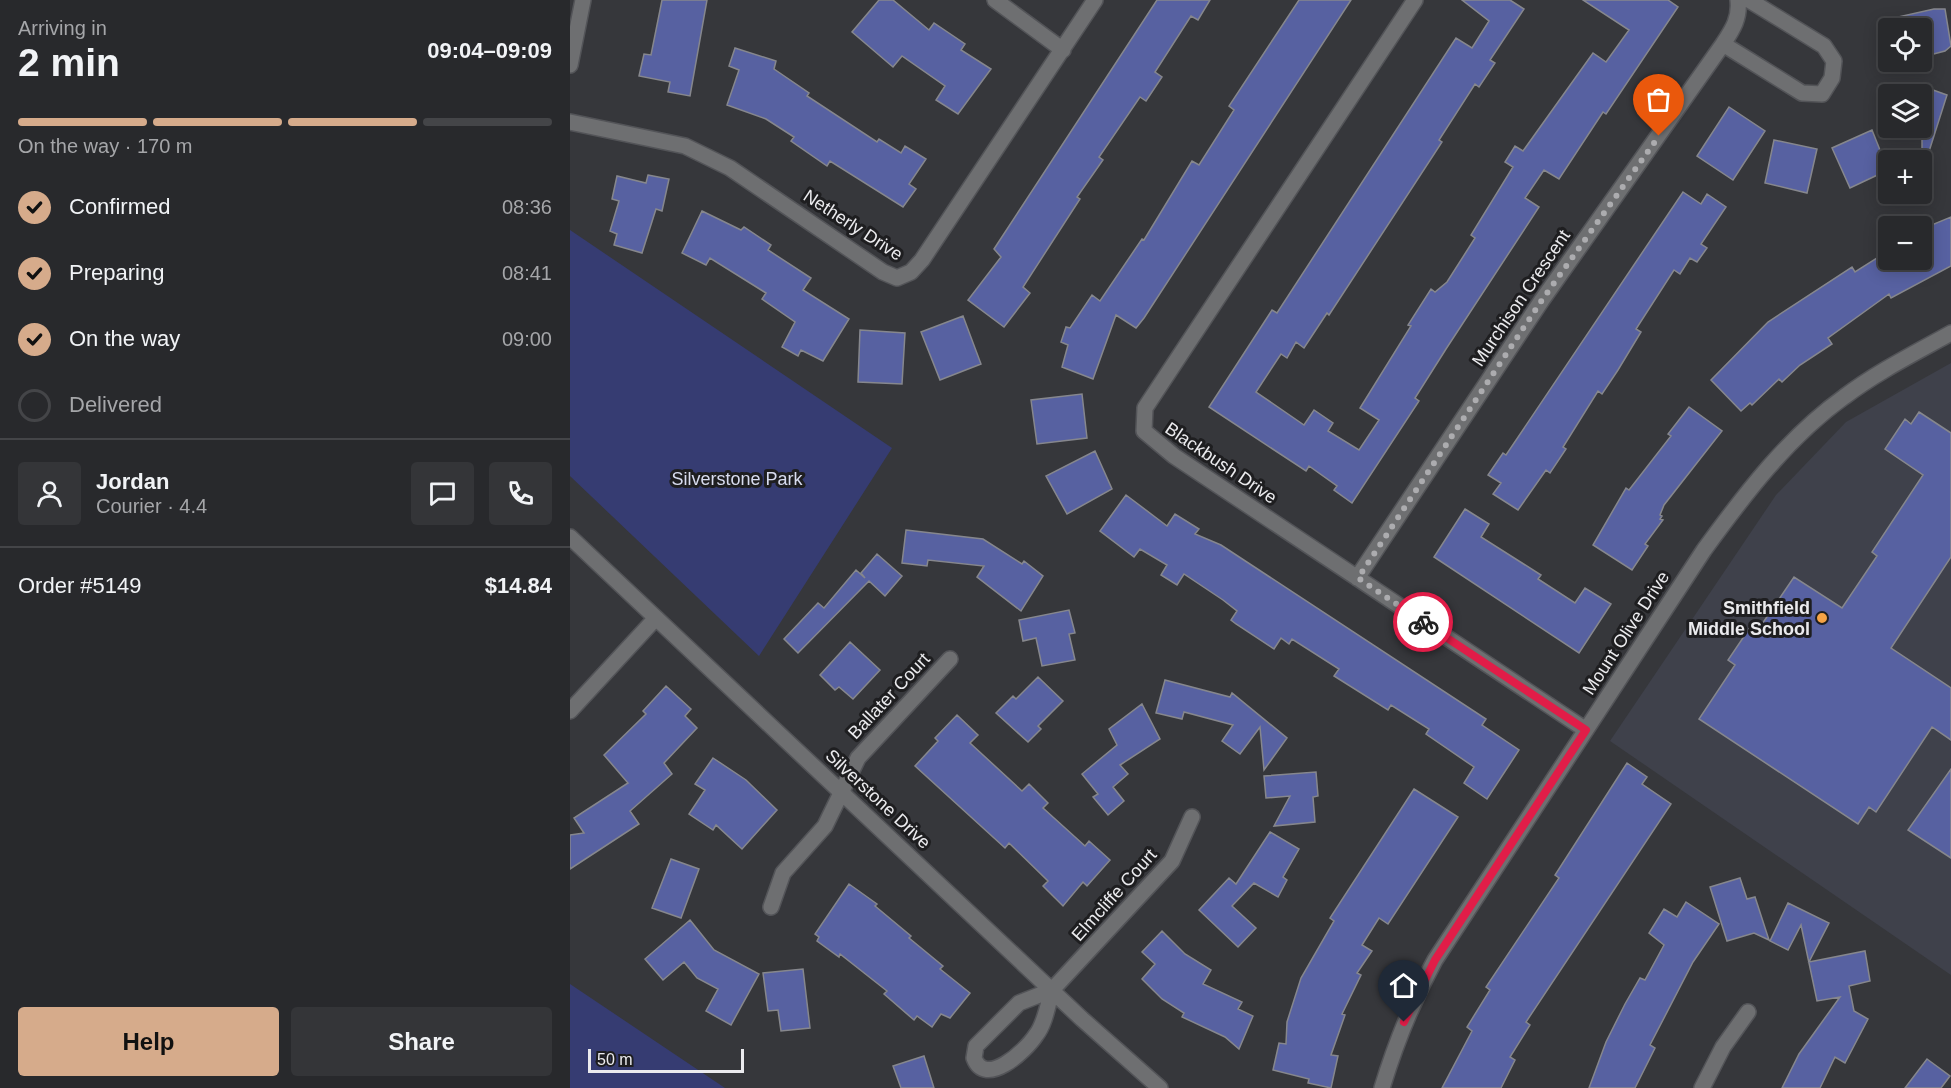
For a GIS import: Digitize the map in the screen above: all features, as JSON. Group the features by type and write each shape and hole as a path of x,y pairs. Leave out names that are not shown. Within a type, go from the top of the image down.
{"street":[{"path":"570,65 583,0"},
{"path":"995,0 1063,50"},
{"name":"Netherly Drive","path":"570,122 685,146 730,168 883,272 897,278 911,272 922,260 1095,0"},
{"name":"Blackbush Drive","path":"1415,0 1145,408 1142,421 1144,431 1151,440 1586,730"},
{"name":"Murchison Crescent","path":"1358,578 1542,300 1735,26 1739,11 1738,0"},
{"path":"1723,44 1802,93 1822,94 1832,78 1834,60 1824,46 1749,0"},
{"name":"Mount Olive Drive","path":"1382,1088 1396,1040 1411,1004 1435,960 1704,550 1768,468 1809,426 1842,398 1870,379 1951,333"},
{"name":"Silverstone Drive","path":"570,537 1052,990 1160,1088"},
{"path":"570,711 656,619"},
{"name":"Ballater Court","path":"771,907 783,873 825,826 863,752 950,659"},
{"name":"Elmcliffe Court","path":"1052,990 1172,861 1192,817"},
{"path":"1052,990 1037,1035 1000,1071 988,1073 978,1068 974,1058 980,1042 1019,1003 1052,990"},
{"path":"1702,1088 1723,1047 1748,1012"}],"shaded area":[{"name":"Smithfield Middle School","path":"1951,363 1951,975 1610,741 1776,495 1846,422"}],"green space":[{"name":"Silverstone Park","path":"570,230 892,448 759,656 570,476"},
{"path":"570,984 725,1088 570,1088"}],"building":[{"path":"662,0 707,0 690,96 668,92 670,82 639,76 644,54 651,55"},
{"path":"879,0 893,0 929,30 934,23 965,44 961,50 991,69 958,114 936,100 945,86 902,56 893,67 852,32"},
{"path":"1157,0 1210,0 1198,20 1191,16 1155,72 1162,77 1146,101 1140,97 1099,157 1103,160 1077,197 1080,199 1023,287 1030,293 1004,327 968,300 1001,257 994,249"},
{"path":"1299,0 1351,0 1144,318 1136,328 1116,315 1093,379 1062,367 1068,345 1061,342 1066,327 1070,328 1092,295 1100,301 1142,239 1144,240 1192,161 1199,165 1234,110 1229,106"},
{"path":"1462,0 1510,0 1524,9 1490,60 1495,63 1479,87 1475,84 1439,140 1442,142 1329,315 1327,313 1304,348 1296,342 1287,358 1281,354 1256,392 1304,425 1314,410 1333,423 1328,431 1359,450 1379,420 1360,408 1431,289 1435,292 1447,282 1475,238 1471,235 1513,167 1505,162 1515,146 1523,151 1593,53 1606,62 1629,30 1583,0 1668,0 1678,7 1606,114 1603,112 1559,179 1544,170 1525,198 1539,207 1415,398 1419,401 1352,503 1334,490 1337,486 1309,466 1306,471 1209,407 1272,310 1277,313 1456,38 1472,48 1489,21"},
{"path":"1934,9 1945,9 1951,46 1945,51 1932,54 1932,18 1894,18"},
{"path":"735,48 776,61 774,69 809,93 807,96 877,142 879,139 901,153 905,146 926,159 909,184 916,189 903,207 830,161 827,166 791,141 794,137 766,119 727,105 739,70 729,66"},
{"path":"1932,90 1947,95 1929,150 1922,150 1922,138 1932,138"},
{"path":"1729,107 1765,131 1733,180 1697,156"},
{"path":"1872,130 1880,150 1878,150 1878,175 1850,188 1832,148"},
{"path":"1774,140 1817,149 1807,193 1765,183"},
{"path":"648,175 669,179 662,211 656,209 642,253 614,245 617,234 610,231 619,201 612,199 617,176 646,183"},
{"path":"1683,192 1701,204 1707,194 1726,207 1701,244 1707,248 1697,262 1690,258 1680,274 1674,270 1636,329 1641,332 1618,370 1602,394 1598,391 1563,447 1566,449 1550,473 1546,470 1518,510 1493,494 1501,483 1488,475 1503,453 1506,455"},
{"path":"702,211 741,230 744,227 771,245 768,250 811,278 803,290 849,319 823,361 801,350 798,356 782,347 795,322 762,299 766,293 710,258 706,265 682,253"},
{"path":"1951,217 1951,266 1891,298 1889,294 1828,338 1832,344 1800,365 1782,382 1779,379 1752,405 1750,403 1741,411 1711,380 1768,322 1852,267 1855,272 1878,257 1878,270 1932,270 1932,225"},
{"path":"963,316 981,364 940,380 921,332"},
{"path":"860,330 905,333 902,384 858,382"},
{"path":"1082,394 1087,438 1037,444 1031,400"},
{"path":"1689,407 1722,431 1664,505 1660,515 1662,516 1660,519 1663,520 1645,544 1648,546 1632,570 1593,545 1626,488 1629,490 1671,436 1668,434"},
{"path":"1919,412 1951,433 1951,557 1891,648 1951,688 1951,740 1932,727 1876,812 1869,807 1858,824 1699,719 1735,665 1728,660 1751,626 1758,630 1794,577 1842,608 1877,556 1872,552 1923,475 1885,449 1905,419 1911,424"},
{"path":"1095,451 1112,489 1067,514 1046,476"},
{"path":"1126,495 1167,526 1175,514 1199,529 1195,534 1221,545 1486,719 1482,725 1519,750 1487,799 1464,783 1474,767 1426,734 1429,729 1391,705 1388,710 1334,676 1339,669 1292,639 1289,644 1281,638 1274,649 1231,620 1237,611 1223,600 1184,574 1177,585 1161,575 1167,565 1140,549 1134,557 1100,531"},
{"path":"1465,509 1489,524 1481,537 1541,575 1538,579 1575,603 1585,588 1611,604 1579,653 1434,557"},
{"path":"906,530 983,539 1022,564 1024,561 1043,576 1021,611 977,577 984,566 928,560 927,566 902,563"},
{"path":"877,554 902,576 885,596 869,581 798,653 784,639 818,603 824,608 856,570 865,578 861,573"},
{"path":"1069,610 1075,633 1069,634 1075,660 1042,666 1036,638 1023,641 1019,620"},
{"path":"850,642 880,670 853,699 839,687 835,690 820,675"},
{"path":"1038,677 1063,701 1038,726 1041,729 1028,742 996,713 1013,696 1016,699"},
{"path":"1165,680 1230,697 1232,693 1287,738 1264,770 1260,727 1240,754 1222,741 1233,725 1184,712 1182,719 1156,713"},
{"path":"666,686 691,709 685,716 697,728 664,763 672,774 630,811 639,824 570,869 570,835 584,833 574,818 628,783 604,755 646,714 643,711"},
{"path":"1142,704 1160,739 1120,765 1128,774 1113,787 1124,801 1108,815 1093,797 1098,794 1082,774 1117,745 1109,729"},
{"path":"957,715 978,735 970,743 1022,791 1029,784 1048,803 1043,808 1085,846 1089,841 1110,860 1087,886 1083,882 1063,906 1043,886 1048,881 1009,843 1005,848 915,766 938,741 935,738"},
{"path":"713,758 746,780 777,810 742,849 716,825 713,830 689,814 705,790 695,784"},
{"path":"1627,763 1647,777 1642,784 1671,804 1526,1022 1530,1025 1510,1057 1515,1060 1501,1088 1442,1088 1472,1031 1467,1027 1490,990 1486,987 1559,878 1555,875"},
{"path":"1951,769 1951,858 1908,830"},
{"path":"1316,772 1318,796 1313,797 1315,822 1274,826 1290,796 1266,798 1264,776"},
{"path":"1414,789 1458,817 1388,924 1379,918 1362,945 1372,951 1357,973 1361,975 1342,1014 1345,1015 1331,1055 1338,1056 1331,1088 1308,1083 1309,1079 1273,1070 1279,1043 1286,1044 1287,1022 1301,978 1334,921 1330,918"},
{"path":"1270,832 1299,849 1283,877 1287,880 1278,897 1254,883 1232,906 1256,928 1238,947 1199,910 1229,878 1236,884"},
{"path":"671,859 699,869 681,918 652,908"},
{"path":"1740,878 1747,899 1755,897 1769,940 1754,933 1727,941 1710,887"},
{"path":"849,884 877,904 875,906 911,936 909,938 943,966 940,969 970,993 950,1018 941,1014 932,1027 917,1016 914,1020 884,994 887,991 840,954 839,957 817,941 819,937 815,934"},
{"path":"1686,902 1719,924 1693,962 1650,1045 1655,1048 1635,1088 1589,1088 1606,1042 1625,1004 1640,978 1645,980 1664,945 1649,933 1664,909 1677,917"},
{"path":"1788,903 1829,923 1809,962 1865,951 1870,981 1849,986 1854,1011 1868,1019 1845,1063 1835,1057 1820,1088 1782,1088 1799,1054 1840,997 1817,1001 1801,925 1788,950 1770,941"},
{"path":"690,920 714,950 759,974 731,1025 706,1011 718,989 697,978 684,962 663,980 645,959"},
{"path":"1162,931 1185,954 1211,970 1203,984 1242,1002 1238,1009 1253,1016 1239,1049 1225,1037 1182,1017 1184,1013 1162,999 1142,979 1155,964 1142,952"},
{"path":"803,969 810,1028 781,1031 778,1010 768,1011 763,973"},
{"path":"924,1056 934,1088 901,1088 893,1066"},
{"path":"1927,1059 1950,1076 1941,1088 1905,1088"}],"way so far":[{"path":"1423,622 1358,578 1542,300 1659,136"}],"place":[{"name":"Smithfield Middle School","path":"1822,618"}],"route":[{"path":"1404,1022 1435,960 1586,730 1423,622"}]}
